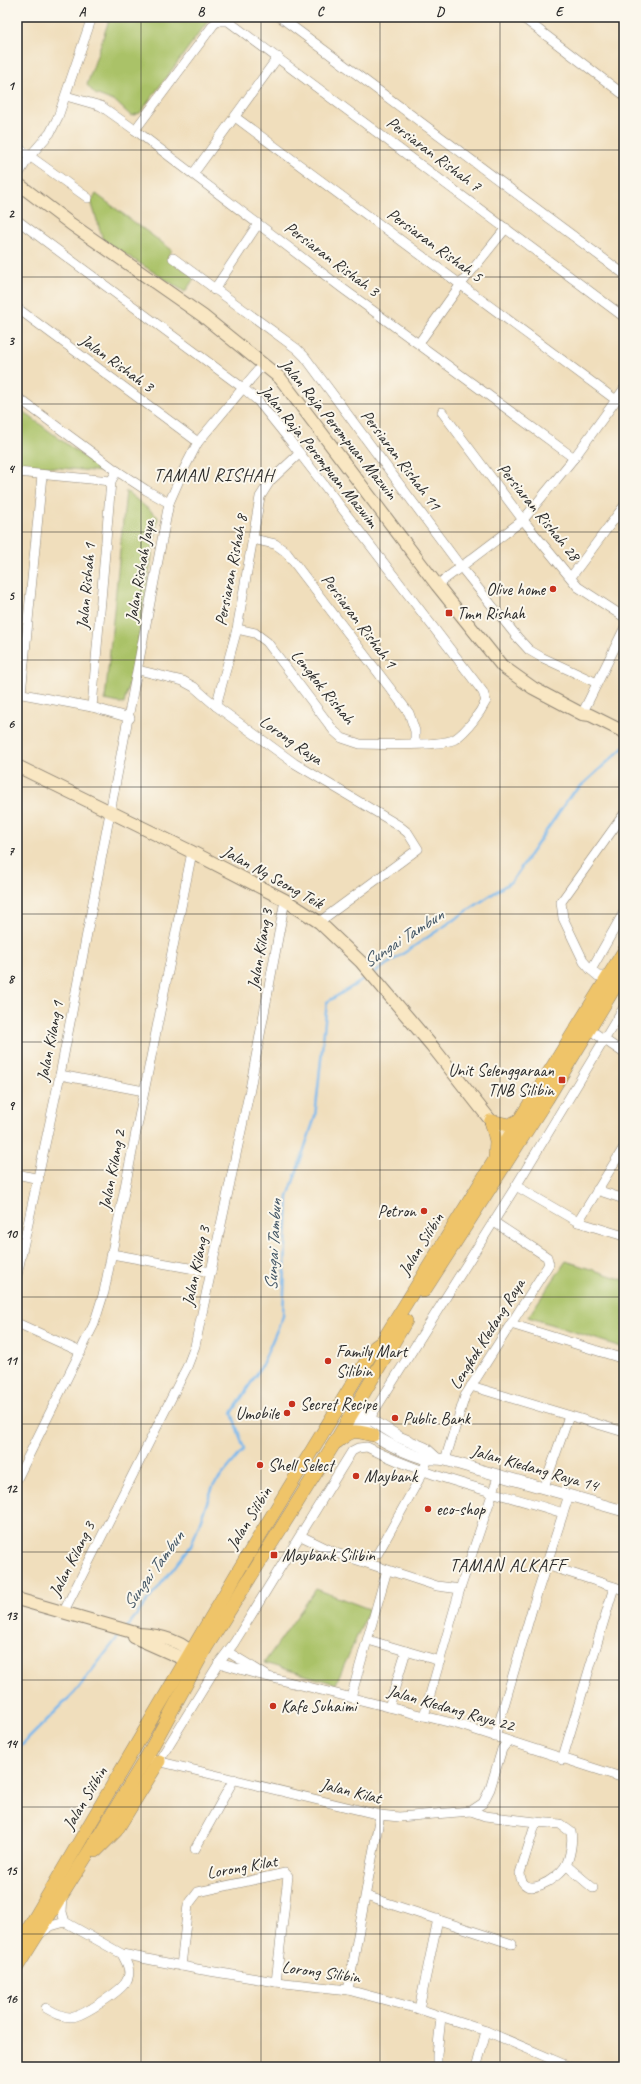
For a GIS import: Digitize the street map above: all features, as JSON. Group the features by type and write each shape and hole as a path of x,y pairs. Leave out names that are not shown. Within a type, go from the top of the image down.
{"main road":[{"name":"Jalan Raja Perempuan Mazwin","path":"17,183 71,224 203,316 264,363 280,378 310,414 437,585 502,666 533,688 582,714 590,715 622,735"},
{"name":"Jalan Ng Seong Teik","path":"17,766 192,852 285,900 319,922 361,962 432,1046 491,1121 509,1138"},
{"name":"Jalan Silibin","path":"17,1948 118,1777 192,1657 286,1493 375,1347 382,1342 571,1038 601,979 624,951"},
{"name":"Jalan Silibin","path":"17,1967 146,1758 192,1657 248,1579 334,1444 349,1412 590,1030 624,972"},
{"path":"571,1038 582,1030 590,1030 587,1025 588,1018 601,997 601,979 624,972"},
{"path":"495,1161 496,1141 491,1121 509,1125 521,1119"},
{"path":"509,1138 516,1140 526,1132"},
{"path":"286,1493 308,1468 349,1412 381,1349 382,1342"},
{"path":"334,1444 351,1432 360,1431 368,1437"},
{"path":"17,1599 65,1614 74,1614 105,1626 138,1636 159,1635 192,1657"},
{"path":"118,1777 128,1772 137,1759 146,1758"},
{"path":"80,1865 116,1831 159,1761"},
{"path":"44,1903 51,1903 63,1893"}],"street":[{"path":"17,176 29,157 50,133 66,96 92,17"},
{"name":"Persiaran Rishah 7","path":"280,17 624,274"},
{"path":"522,17 624,95"},
{"name":"Persiaran Rishah 7","path":"135,130 214,24 223,20 233,24 278,57 624,317"},
{"path":"193,174 278,57"},
{"name":"Persiaran Rishah 3","path":"66,96 101,106 135,130 342,288 574,458"},
{"name":"Persiaran Rishah 5","path":"234,117 616,400"},
{"path":"17,147 88,198"},
{"name":"Jalan Raja Perempuan Mazwim","path":"17,220 243,388 258,402 300,453 483,692"},
{"path":"214,290 258,224"},
{"path":"419,343 461,284 506,228"},
{"name":"Persiaran Rishah 11","path":"173,258 214,290 297,349 305,357 462,567 529,650 597,683"},
{"name":"Jalan Rishah 3","path":"17,308 198,442"},
{"name":"Jalan Rishah Jaya","path":"110,812 130,718 169,503 182,471 198,442 264,363"},
{"path":"437,585 523,520 574,458 624,389"},
{"path":"17,397 117,471 169,503"},
{"name":"Persiaran Rishah 28","path":"442,412 523,520 585,593 624,617"},
{"name":"Persiaran Rishah 8","path":"216,706 237,629 253,539 264,488 300,453"},
{"path":"17,472 110,481 117,471"},
{"path":"42,475 19,693 92,707 130,718"},
{"name":"Jalan Rishah 1","path":"92,707 110,481"},
{"path":"571,577 624,506"},
{"name":"Persiaran Rishah 1","path":"253,539 281,547 291,558 409,713 415,731 415,743"},
{"name":"Lengkok Rishah","path":"237,629 255,633 267,642 334,731 342,738 360,744 447,742 455,739 483,708 486,701 483,692"},
{"path":"582,714 624,629"},
{"name":"Lorong Raya","path":"138,670 183,681 194,687 216,706 294,763 398,825 408,833 418,849 319,922"},
{"name":"Jalan Kilang 1","path":"17,1275 60,1075 110,812"},
{"path":"624,814 561,902 563,918 584,962 601,979 624,912"},
{"name":"Jalan Kilang 2","path":"17,1479 81,1352 94,1324 104,1292 192,852"},
{"name":"Jalan Kilang 3","path":"65,1614 187,1367 201,1324 250,1090 285,900"},
{"path":"159,1761 219,1663 228,1652 301,1536 352,1451 358,1448 368,1437 370,1418 494,1222 624,1007"},
{"path":"590,1030 624,1053"},
{"path":"60,1075 144,1091"},
{"path":"578,1222 624,1147"},
{"path":"17,1174 38,1179"},
{"path":"516,1186 578,1222 624,1236"},
{"path":"597,1190 624,1198"},
{"name":"Lengkok Kledang Raya","path":"378,1553 423,1472 435,1457 471,1386 549,1264 547,1257 494,1222"},
{"path":"112,1254 211,1272"},
{"path":"17,1323 81,1352"},
{"path":"511,1324 624,1359"},
{"path":"471,1386 624,1432"},
{"name":"Jalan Kledang Raya 14","path":"349,1412 370,1418 399,1437 435,1457"},
{"name":"Jalan Kledang Raya 14","path":"349,1412 368,1437 396,1447 499,1474 624,1511"},
{"path":"544,1487 569,1416"},
{"path":"368,1437 423,1472 494,1491 563,1513"},
{"path":"424,1716 460,1589 499,1474"},
{"path":"495,1737 546,1565 569,1494"},
{"path":"301,1536 336,1553 365,1561 437,1586 460,1589"},
{"path":"351,1697 368,1640 386,1569 378,1553 365,1561"},
{"path":"546,1565 624,1590"},
{"path":"562,1760 614,1587"},
{"path":"368,1640 440,1661"},
{"path":"389,1707 406,1651"},
{"name":"Jalan Kledang Raya 22","path":"228,1652 267,1676"},
{"name":"Jalan Kledang Raya 22","path":"219,1663 424,1716 624,1778"},
{"path":"471,1811 483,1803 490,1789 502,1749 508,1741"},
{"name":"Jalan Kilat","path":"146,1758 380,1815 399,1818 471,1811"},
{"path":"195,1849 234,1779"},
{"path":"471,1811 485,1816 560,1824 571,1832 572,1839 566,1866 543,1886 530,1886 520,1879 521,1866 536,1822"},
{"path":"348,1990 380,1815"},
{"path":"566,1866 593,1888"},
{"name":"Lorong Kilat","path":"181,1966 188,1905 198,1892 285,1874 288,1876 276,1982"},
{"path":"37,1936 52,1926 65,1922 62,1912 63,1893"},
{"path":"366,1896 512,1944"},
{"path":"419,2009 438,1919"},
{"name":"Lorong Silibin","path":"65,1922 122,1954 181,1966 276,1982 348,1990 419,2009 486,2031 570,2067"},
{"path":"46,2008 62,2016 72,2018 84,2013 117,1990 127,1981 129,1974 126,1961 122,1954"},
{"path":"437,2067 441,2017"},
{"path":"477,2065 486,2031"}],"green space":[{"path":"110,17 211,17 140,113 131,116 116,102 95,94 87,85"},
{"path":"96,194 172,250 167,258 195,277 185,292 103,240 91,201"},
{"path":"17,407 104,472 17,464"},
{"path":"126,491 158,517 138,643 124,704 105,700"},
{"path":"566,1261 624,1280 624,1348 528,1317"},
{"path":"316,1589 369,1609 336,1684 264,1663"}],"waterway":[{"name":"Sungai Tambun","path":"374,973 512,881 570,796 624,747"},
{"name":"Sungai Tambun","path":"127,1627 191,1546 213,1486 244,1449 232,1413 261,1367 283,1316 288,1197 315,1117 327,1002 368,977"},
{"name":"Sungai Tambun","path":"17,1750 75,1692 122,1632"}],"place":[{"name":"Olive home","path":"553,589"},
{"name":"Tmn Rishah","path":"449,613"},
{"name":"Unit Selenggaraan TNB Silibin","path":"562,1080"},
{"name":"Petron","path":"424,1211"},
{"name":"Family Mart Silibin","path":"328,1361"},
{"name":"Secret Recipe","path":"292,1404"},
{"name":"Umobile","path":"287,1413"},
{"name":"Public Bank","path":"395,1418"},
{"name":"Shell Select","path":"260,1465"},
{"name":"Maybank","path":"356,1476"},
{"name":"eco-shop","path":"428,1509"},
{"name":"Maybank Silibin","path":"274,1555"},
{"name":"Kafe Suhaimi","path":"273,1706"}],"district":[{"name":"TAMAN RISHAH","path":"214,475"},
{"name":"TAMAN ALKAFF","path":"508,1565"}]}
